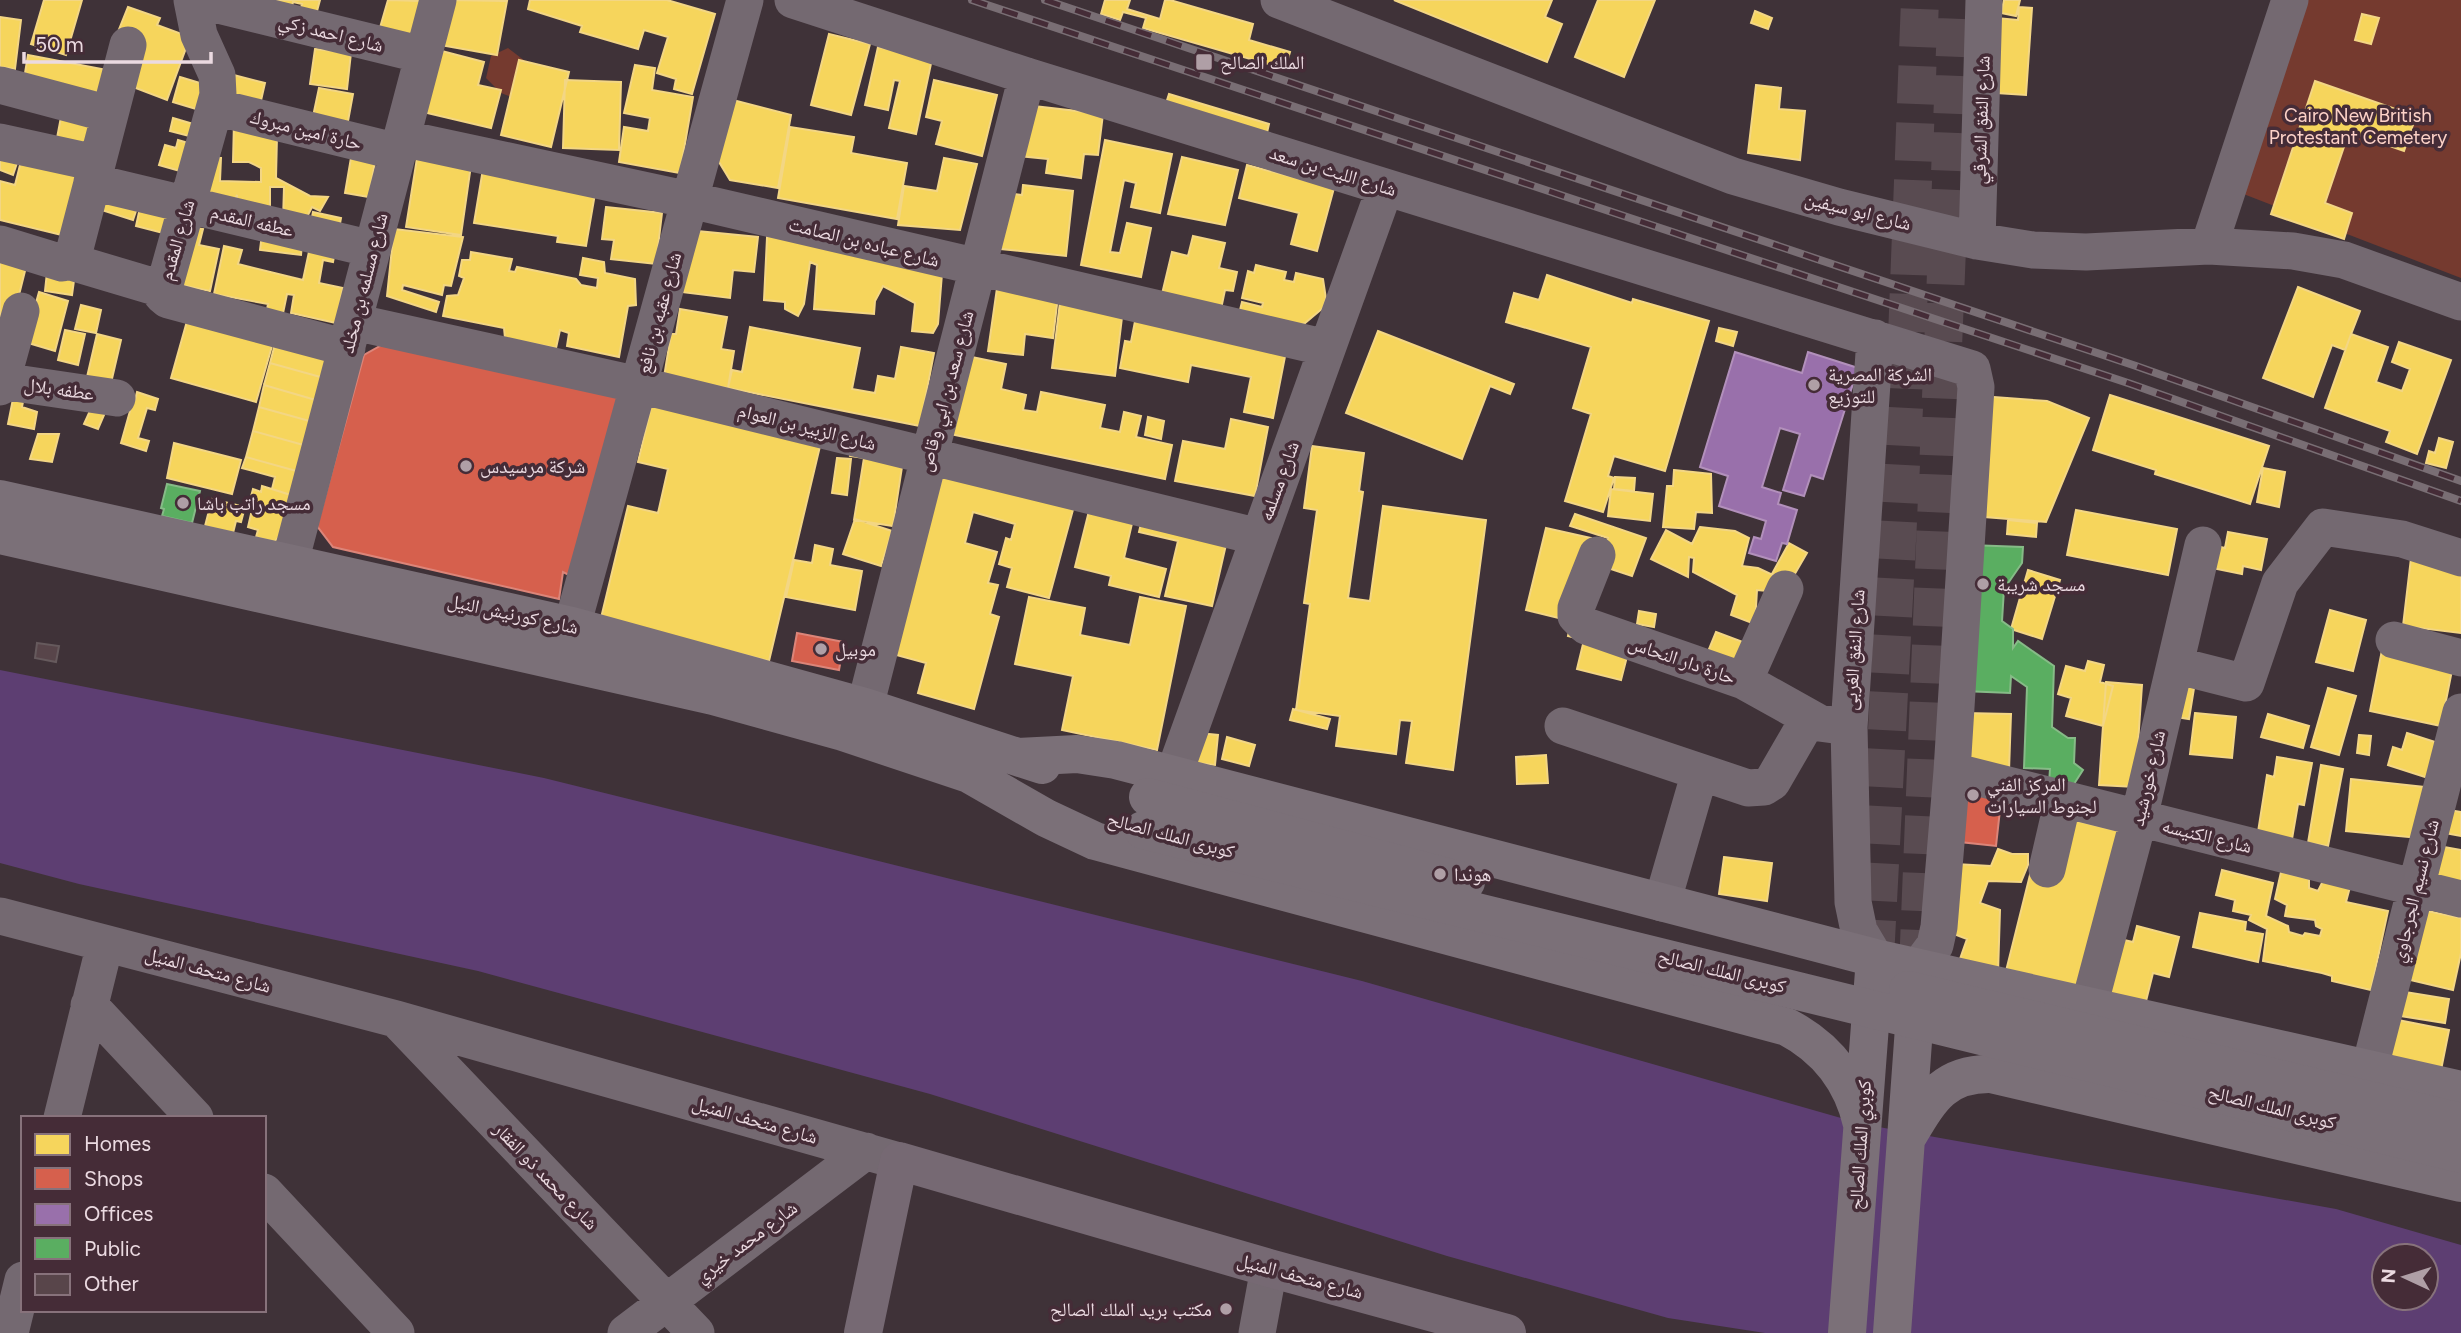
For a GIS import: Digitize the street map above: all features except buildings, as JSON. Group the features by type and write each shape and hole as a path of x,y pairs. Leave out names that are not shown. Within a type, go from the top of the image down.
{"highway":[{"name":"شارع كورنيش النيل","path":"0,499 289,566 572,626 865,707 1018,757"},
{"name":"شارع كورنيش النيل","path":"0,536 713,696 843,732 984,781"},
{"path":"1018,757 1077,754 1174,774 1875,958 2085,1008 2461,1090"},
{"name":"كوبرى الملك الصالح","path":"1018,757 1148,797 1561,907 2461,1122"},
{"path":"984,781 1046,818 1095,841 1787,1027 1849,1069"},
{"name":"كوبرى الملك الصالح","path":"984,781 1143,830 2461,1154"},
{"path":"1693,1002 1709,916"},
{"name":"كوبري الملك الصالح","path":"1847,1333 1862,1124 1849,1069 1875,958"},
{"path":"1892,1333 1918,968"},
{"path":"2064,1090 2057,1076 2056,1044 2067,1023 2085,1008"},
{"path":"1906,1139 1930,1104 1953,1079 1970,1073 1991,1074 2461,1183"}],"main road":[{"name":"شارع متحف المنيل","path":"883,1156 1269,1268 1507,1333"},
{"path":"863,1333 883,1156"}],"street":[{"name":"شارع احمد زكي","path":"195,0 424,55"},
{"name":"شارع المقدم","path":"195,0 199,35 217,75 218,95 162,295 168,300 351,335"},
{"name":"شارع مسلمه بن مخلد","path":"289,566 438,0"},
{"name":"شارع عقبه بن نافع","path":"572,626 746,0"},
{"name":"شارع الليث بن سعد","path":"793,0 1027,76 1972,369 1976,387 1952,771"},
{"name":"شارع ابو سيفين","path":"1279,0 1733,176 1839,207 1977,241 2033,250 2086,252 2254,246 2344,260 2461,302"},
{"name":"شارع النفق الشرقي","path":"1977,241 1984,0"},
{"path":"2209,246 2290,0"},
{"path":"68,261 74,252 128,45"},
{"name":"شارع سعد بن ابي وقاص","path":"865,707 1027,76"},
{"path":"0,85 109,114"},
{"name":"حارة امين مبروك","path":"215,107 399,145"},
{"name":"عطفه المقدم","path":"0,142 187,205 372,249"},
{"name":"شارع عباده بن الصامت","path":"399,145 690,200 1327,348"},
{"name":"شارع مسلمه","path":"1174,774 1385,188"},
{"path":"0,244 162,289"},
{"path":"1,384 21,311"},
{"name":"شارع الزبير بن العوام","path":"351,335 639,385 1259,537"},
{"name":"شارع النفق الغربى","path":"1875,338 1849,727 1853,902 1859,931 1875,958"},
{"name":"عطفه بلال","path":"1,384 117,398"},
{"path":"2175,665 2246,683 2280,583 2323,527 2402,539 2461,558"},
{"name":"شارع خورشيد","path":"2085,1008 2093,990 2138,818 2203,545"},
{"name":"حارة دار النحاس","path":"1597,555 1576,608 1579,622 1744,681 1826,725 1849,727"},
{"path":"1744,681 1785,589"},
{"path":"2394,640 2461,658"},
{"name":"شارع نسيم الجرجاوي","path":"2369,1071 2461,712"},
{"path":"1563,726 1748,788 1764,787 1772,782 1809,718"},
{"path":"1918,968 1935,945 1939,927 1952,771"},
{"name":"شارع الكنيسه","path":"1952,771 2461,900"},
{"path":"1662,903 1700,772"},
{"path":"2047,869 2063,800"},
{"name":"شارع متحف المنيل","path":"0,916 396,1019 883,1156"},
{"path":"62,1116 105,944"},
{"path":"89,1005 193,1116"},
{"name":"شارع محمد ذو الفقار","path":"396,1019 696,1333"},
{"name":"شارع محمد خيري","path":"626,1333 667,1302 883,1156"},
{"path":"266,1194 396,1333"},
{"path":"1257,1333 1269,1268"},
{"path":"10,1333 21,1288"}],"green space":[{"name":"Cairo New British Protestant Cemetery","path":"2290,0 2461,0 2461,278 2228,188"},
{"path":"508,48 525,61 511,97 501,93 486,78 491,56"}],"shaded area":[{"path":"0,670 544,778 1362,981 1862,1124 2336,1209 2461,1245 2461,1333 1765,1333 1668,1318 1447,1256 930,1094 478,971 79,884 0,863"}],"tunnel":[{"path":"1875,958 1905,389 1920,0"},
{"path":"1918,968 1957,0"}],"railway":[{"path":"972,0 2131,384 2461,501"},
{"path":"1045,0 2136,366 2461,481"}],"place":[{"name":"الملك الصالح","path":"1204,62"},
{"name":"الشركة المصرية للتوزيع","path":"1814,385"},
{"name":"شركة مرسيدس","path":"466,466"},
{"name":"مسجد راتب باشا","path":"183,503"},
{"name":"مسجد شريبة","path":"1983,584"},
{"name":"موبيل","path":"821,649"},
{"name":"المركز الفني لجنوط السيارات","path":"1973,795"},
{"name":"هوندا","path":"1440,874"},
{"name":"مكتب بريد الملك الصالح","path":"1226,1309"}]}
